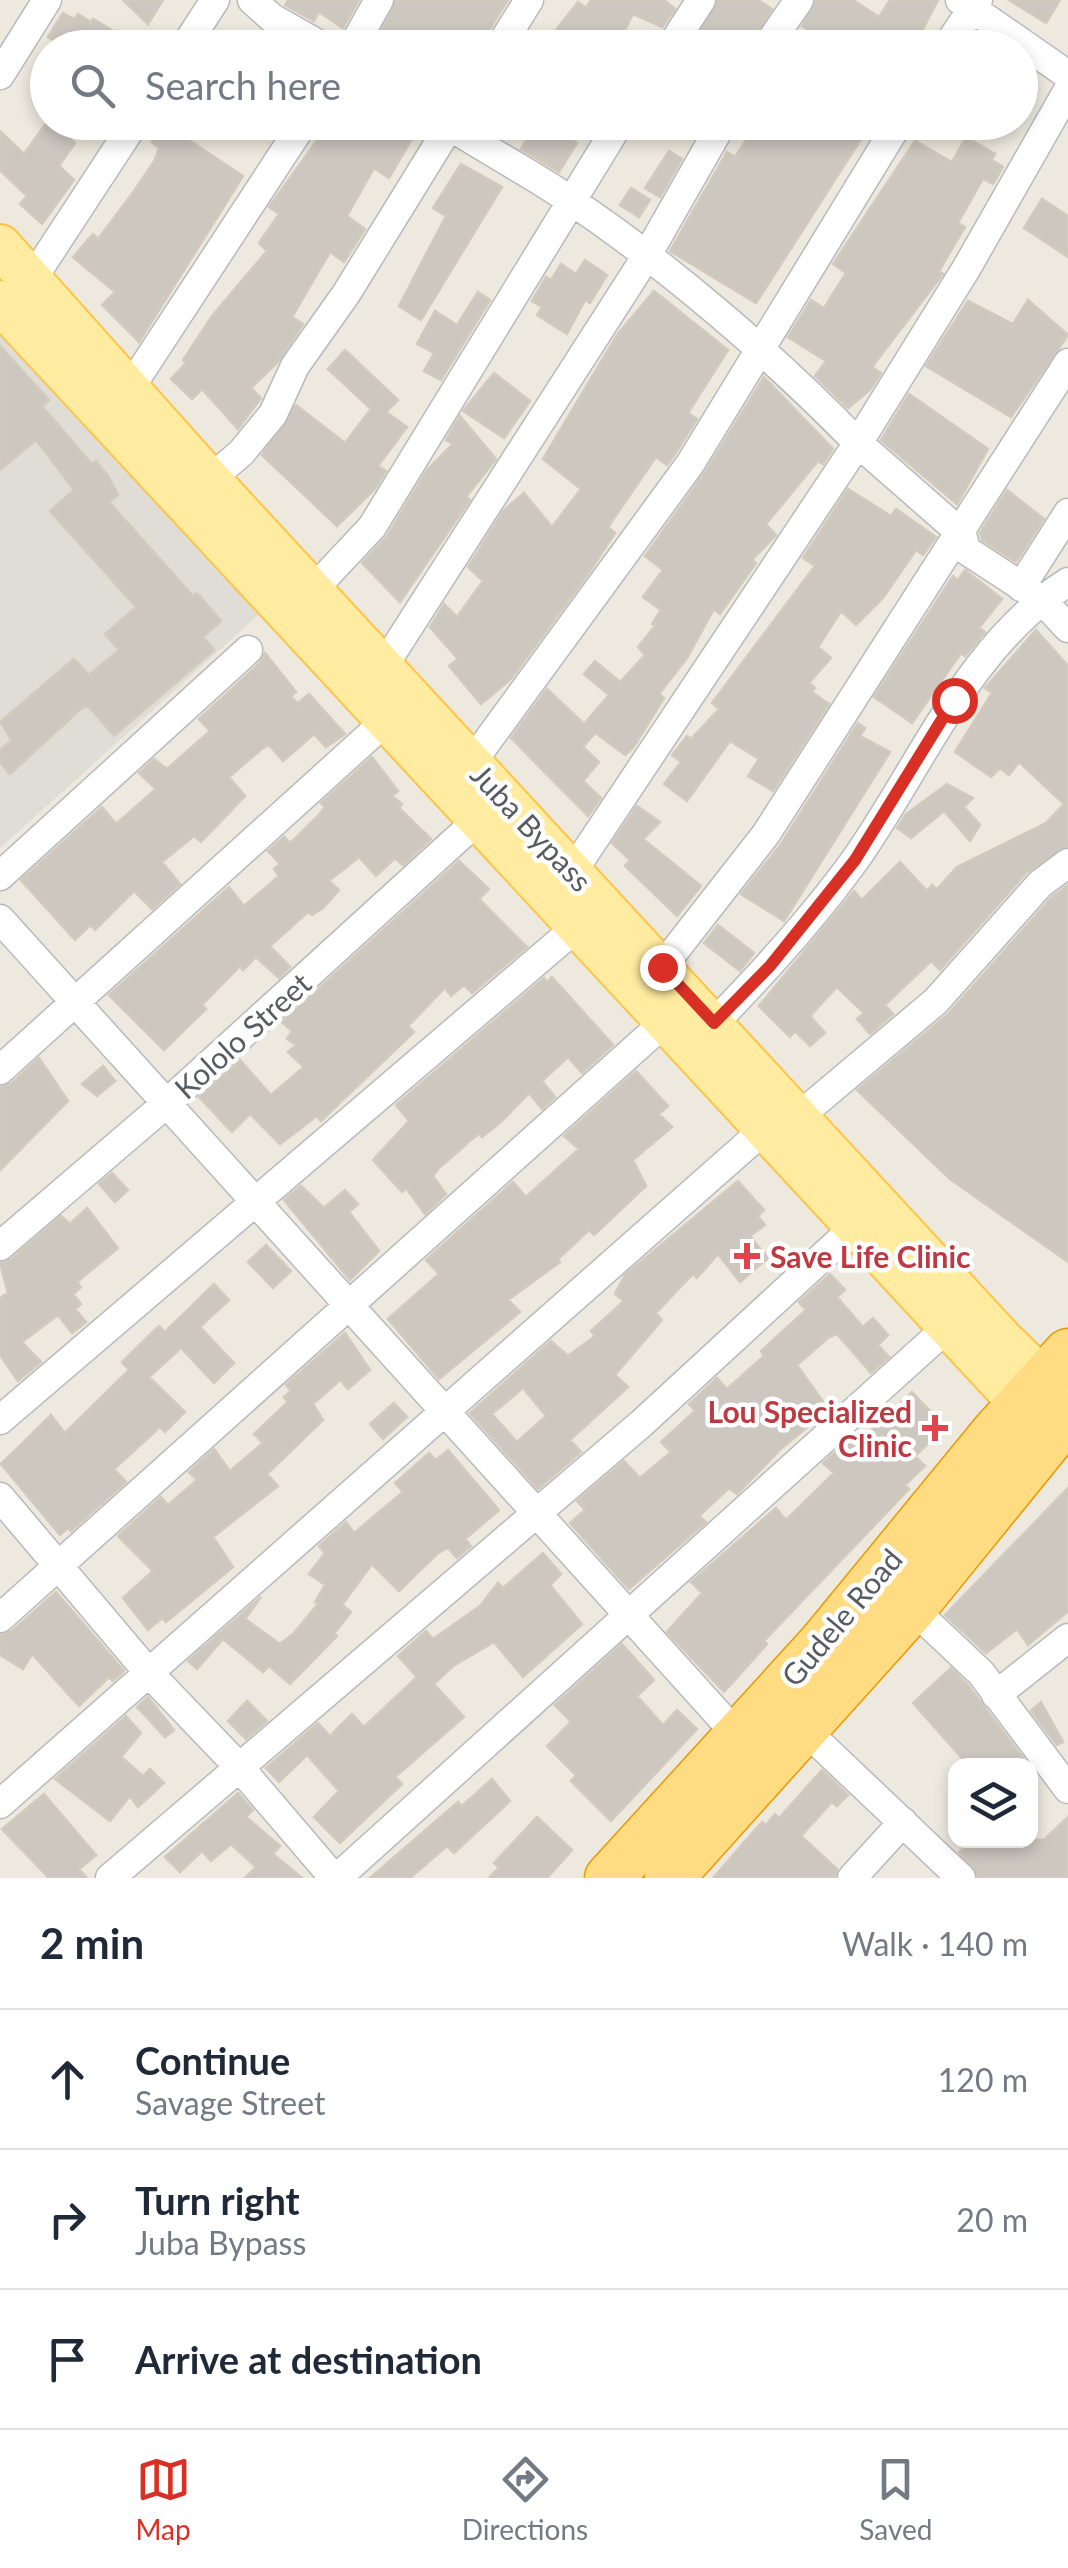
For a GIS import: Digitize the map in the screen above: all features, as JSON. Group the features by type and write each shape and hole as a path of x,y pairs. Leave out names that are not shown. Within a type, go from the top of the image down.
{"highway":[{"name":"Gudele Road","path":"670,1878 912,1608 1056,1394"},
{"name":"Gudele Road","path":"610,1878 1056,1394"}],"main road":[{"name":"Juba Bypass","path":"0,246 16,292 387,720 666,1020 781,1123 1056,1394"},
{"name":"Juba Bypass","path":"16,292 128,391 714,1023 856,1226 949,1326 1056,1394"}],"street":[{"path":"0,75 47,0"},
{"path":"196,30 215,0"},
{"path":"252,0 293,30"},
{"path":"362,30 379,0"},
{"path":"511,30 530,0"},
{"path":"682,30 701,0"},
{"path":"779,30 800,0"},
{"path":"956,30 970,3 1006,30"},
{"path":"1038,54 1068,76"},
{"path":"573,871 858,443 966,269 1068,90"},
{"path":"16,292 122,140"},
{"path":"128,391 292,140"},
{"path":"209,480 241,453 273,414 295,366 346,294 438,140"},
{"path":"474,140 569,199 757,348 962,534 966,550 1031,593 1068,628"},
{"path":"312,591 372,527 608,140"},
{"path":"382,666 646,257 713,140"},
{"path":"472,762 690,464 887,140"},
{"path":"662,967 766,834 962,534 1068,363"},
{"path":"714,1023 770,966 855,860 954,700 1031,593 1068,513"},
{"path":"1031,593 1068,582"},
{"path":"0,876 248,650"},
{"path":"0,1070 387,720"},
{"name":"Kololo Street","path":"0,1246 166,1103 479,819"},
{"path":"0,1804 781,1123 936,1002 1040,884 1068,862"},
{"path":"0,918 738,1736"},
{"path":"0,1420 578,926"},
{"path":"0,1618 666,1020"},
{"path":"110,1878 537,1514 856,1226"},
{"path":"0,1496 148,1672 240,1768 335,1878 949,1326"},
{"path":"912,1608 949,1639 1067,1787"},
{"path":"996,1695 1068,1638"},
{"path":"804,1730 961,1878"},
{"path":"852,1878 903,1822"}],"shaded area":[{"path":"0,323 267,607 0,848"}],"building":[{"path":"123,0 163,0 148,24"},
{"path":"288,0 359,0 343,28 319,12 314,21 285,5"},
{"path":"396,0 508,0 489,30 382,30"},
{"path":"591,0 664,0 675,9 662,27 633,14 625,30 556,30 578,2 586,8"},
{"path":"718,0 758,0 772,9 760,30 701,30"},
{"path":"816,0 853,0 879,17 890,0 938,0 922,30 808,30 802,26"},
{"path":"1009,0 1060,0 1046,23"},
{"path":"63,13 74,19 78,14 91,22 93,19 111,30 52,30"},
{"path":"0,131 24,154 34,140 75,143 59,166 74,180 42,224 20,204 27,196 0,170"},
{"path":"189,140 243,176 139,342 102,305 115,292 73,257 93,234 98,239 132,194 155,160 159,148 152,142"},
{"path":"317,140 411,140 389,178 374,168 347,216 365,229 344,262 330,252 292,317 303,324 277,363 251,388 261,398 238,429 202,389 192,399 171,379 186,363 183,360 212,316 267,251 259,243 279,214 269,207"},
{"path":"526,140 577,143 559,172 521,149"},
{"path":"746,140 860,140 756,303 670,251 727,152 735,157"},
{"path":"964,140 971,140 995,154 992,160 1003,167 993,184 983,179 958,223 965,227 939,271 943,274 872,367 881,373 870,390 848,408 815,376 826,361 788,337 811,300 824,308 846,273 833,264 915,141 952,162"},
{"path":"669,151 682,159 660,197 645,188"},
{"path":"461,164 502,187 421,320 399,306 446,216 433,208"},
{"path":"631,188 650,200 639,217 620,205"},
{"path":"1042,199 1068,216 1068,257 1024,228"},
{"path":"585,260 607,275 590,303 585,300 567,334 537,315 542,307 532,301 546,277 551,280 561,264 576,274"},
{"path":"654,291 728,350 688,413 697,419 675,454 667,465 656,457 608,527 615,533 586,577 511,679 481,704 449,666 458,659 430,627 444,604 457,617 483,581 468,567 504,510 524,493 552,527 581,489 543,459 617,335"},
{"path":"478,292 490,300 441,380 424,371 434,353 417,344 435,311 457,325"},
{"path":"1028,300 1068,335 1011,417 926,366 968,301 1013,324"},
{"path":"0,346 49,400 42,406 92,464 96,461 108,476 118,495 109,502 193,596 197,593 221,621 203,637 214,650 114,736 89,707 83,707 10,774 0,762 0,750 12,740 0,722 74,659 89,675 119,650 105,634 136,607 50,511 74,490 36,440 0,470"},
{"path":"345,350 398,400 386,412 407,427 378,466 386,471 375,489 337,526 262,455 296,405 345,443 371,409 328,369"},
{"path":"494,373 530,401 504,438 463,411"},
{"path":"764,377 833,449 823,464 818,461 766,524 776,535 752,560 756,563 720,614 714,609 687,658 659,694 664,698 633,748 625,755 585,725 595,733 583,747 599,762 583,781 601,798 588,816 511,738 547,689 584,724 609,695 584,674 595,661 620,682 645,655 638,647 655,626 652,624 661,610 643,597 663,570 645,556 704,474"},
{"path":"909,394 988,449 957,504 881,440"},
{"path":"460,416 496,459 466,497 470,500 400,602 362,563 387,536 427,470 453,444 446,440"},
{"path":"848,489 891,516 896,509 936,537 923,555 916,550 883,598 856,625 841,611 818,647 831,658 809,683 815,688 812,692 829,704 773,791 748,776 759,759 730,741 687,801 664,784 681,762 672,755 687,736 691,739 719,709 712,703 815,566 803,558"},
{"path":"1007,490 1044,519 1016,562 982,540 980,533"},
{"path":"965,570 1002,599 979,628 985,632 965,656 961,653 912,723 874,697 953,576 958,580"},
{"path":"1036,630 1068,666 1068,846 1027,872 940,970 931,961 885,1005 893,1014 870,1034 857,1019 864,1013 837,987 810,1016 825,1033 810,1046 795,1031 790,1037 759,1006 854,891 862,900 900,862 927,891 932,885 937,889 957,867 1046,823 1064,804 1019,762 1009,775 1000,768 991,777 955,752 992,693 985,688"},
{"path":"265,653 296,692 291,696 302,709 298,703 309,694 345,734 326,747 314,734 283,761 269,745 263,748 229,777 245,796 201,842 194,836 162,862 180,884 152,909 134,891 95,930 90,925 75,940 21,880 102,807 116,824 156,789 139,773 154,759 167,769 210,731 199,719 260,663"},
{"path":"858,723 865,728 860,736 890,752 784,921 741,894 781,844"},
{"path":"372,757 398,791 392,796 402,804 399,808 431,839 403,865 395,858 376,876 359,857 329,881 339,890 323,908 312,915 308,912 270,946 290,967 279,978 256,957 243,970 240,966 202,1005 206,1009 164,1050 109,995 229,887 244,906 279,876 274,869 280,864 268,851 284,837 290,843 325,807 321,803"},
{"path":"947,784 973,798 964,807 980,825 970,841 944,811 911,838 897,828 906,814"},
{"path":"637,806 660,822 643,839 701,886 677,916 625,866 630,860 612,843"},
{"path":"459,861 489,889 479,899 527,947 472,993 464,985 451,996 445,988 408,1026 414,1032 321,1121 317,1116 280,1144 250,1114 232,1132 199,1097 240,1060 271,1095 304,1067 288,1052 296,1045 287,1039 292,1031 282,1022"},
{"path":"1068,885 1068,1262 950,1179 857,1090 949,1013 1052,897"},
{"path":"718,925 754,953 740,971 704,943"},
{"path":"552,977 613,1045 582,1073 568,1057 542,1081 555,1097 542,1109 529,1093 502,1121 482,1137 479,1133 438,1169 433,1176 446,1194 425,1214 406,1188 402,1192 373,1160 409,1121 396,1105 544,978 547,982"},
{"path":"39,1058 68,1101 0,1170 0,1087 12,1083"},
{"path":"103,1066 115,1081 97,1096 82,1084"},
{"path":"636,1071 668,1106 659,1114 672,1127 633,1160 646,1186 594,1235 589,1230 557,1260 560,1262 508,1300 520,1312 439,1379 388,1319 439,1274 426,1260 513,1182 526,1197 579,1149 564,1136"},
{"path":"112,1173 128,1190 115,1202 99,1184"},
{"path":"738,1181 764,1210 758,1216 765,1225 750,1236 768,1258 740,1282 718,1254 697,1278 693,1274 656,1313 662,1320 615,1375 628,1387 570,1440 581,1452 538,1489 470,1413 551,1341 568,1356 595,1336 591,1331 624,1301 615,1294 625,1275","holes":["523,1388 546,1416 517,1442 492,1414"]},
{"path":"301,1186 324,1208 345,1190 358,1204 349,1212 379,1251 350,1280 284,1200"},
{"path":"87,1208 118,1248 77,1282 81,1287 73,1294 81,1304 75,1309 86,1322 72,1333 58,1315 22,1342 41,1362 18,1381 0,1355 0,1298 8,1293 0,1263 11,1259 61,1216 70,1224"},
{"path":"266,1245 291,1271 273,1288 248,1262"},
{"path":"830,1274 845,1290 837,1297 863,1327 873,1318 888,1335 878,1345 889,1357 871,1373 837,1334 797,1365 829,1410 784,1446 737,1494 729,1488 699,1516 706,1522 629,1589 570,1523 585,1510 577,1501 624,1461 640,1478 671,1452 661,1442 695,1411 689,1404 717,1378 727,1389 764,1356 761,1351 806,1310 799,1302"},
{"path":"214,1284 229,1300 200,1327 234,1363 214,1383 181,1348 149,1377 185,1412 165,1432 160,1427 114,1469 126,1482 71,1531 68,1528 60,1535 1,1464 51,1415 65,1433 129,1370 122,1362 159,1326 165,1332"},
{"path":"345,1333 370,1370 348,1389 340,1380 313,1404 323,1420 267,1474 278,1486 213,1537 233,1567 166,1622 162,1618 148,1630 123,1598 153,1571 118,1536 161,1497 168,1505 197,1480 189,1472 214,1449 230,1471 263,1443 254,1434 288,1402 284,1397 291,1391 286,1385"},
{"path":"912,1392 945,1427 915,1456 925,1466 905,1485 909,1489 764,1641 767,1644 724,1692 667,1632 702,1593 691,1582 776,1508 786,1520 834,1473 823,1463 857,1434 862,1439"},
{"path":"394,1403 407,1417 383,1439 370,1424"},
{"path":"448,1450 499,1510 465,1539 471,1546 457,1558 448,1548 438,1553 399,1591 372,1564 342,1605 351,1612 334,1634 337,1636 290,1684 269,1666 263,1672 223,1639 197,1669 188,1661 261,1597 245,1619 280,1644 293,1634 318,1604 315,1602 325,1585 309,1574 325,1553 319,1546 346,1522 354,1533 403,1492 395,1483 429,1453 436,1460"},
{"path":"1068,1488 1068,1611 1028,1645 1017,1629 986,1653 945,1615"},
{"path":"543,1553 561,1574 550,1585 582,1624 523,1677 494,1642 453,1666 434,1684 464,1717 395,1777 402,1784 340,1843 314,1817 339,1791 307,1755 279,1782 266,1768 318,1723 330,1736 352,1714 364,1727 417,1677 398,1656 426,1631 433,1639 480,1606 498,1583 503,1588"},
{"path":"56,1592 124,1671 113,1681 109,1677 79,1706 32,1654 23,1669 0,1655 0,1635 12,1631"},
{"path":"622,1644 654,1680 637,1696 663,1725 677,1710 697,1729 611,1821 571,1781 576,1775 547,1746 571,1722 555,1705"},
{"path":"951,1668 1023,1758 962,1758 913,1703"},
{"path":"148,1697 174,1730 165,1737 137,1707"},
{"path":"247,1701 267,1721 246,1739 228,1721"},
{"path":"1041,1702 1063,1742 1057,1745 1031,1711"},
{"path":"126,1716 141,1733 121,1757 143,1776 150,1769 164,1783 138,1807 130,1796 110,1821 55,1779"},
{"path":"822,1770 848,1795 837,1806 832,1802 801,1836 837,1869 835,1878 713,1878 762,1822 766,1825 775,1814 779,1818"},
{"path":"492,1779 510,1801 454,1853 447,1846 410,1878 370,1878 458,1802 462,1806"},
{"path":"238,1793 253,1810 246,1817 280,1846 273,1854 302,1878 245,1878 256,1867 231,1844 211,1861 202,1851 180,1872 165,1857"},
{"path":"44,1794 96,1855 79,1869 87,1878 49,1878 2,1829"},
{"path":"537,1817 572,1850 547,1878 489,1878 499,1867 494,1863"},
{"path":"1068,1817 1068,1878 979,1878 959,1852 964,1848 1038,1848 1038,1840 1044,1840"}],"place":[{"name":"Save Life Clinic","path":"747,1256"},
{"name":"Lou Specialized Clinic","path":"935,1428"}],"route":[{"path":"662,967 714,1023 770,966 855,860 954,700"}]}
